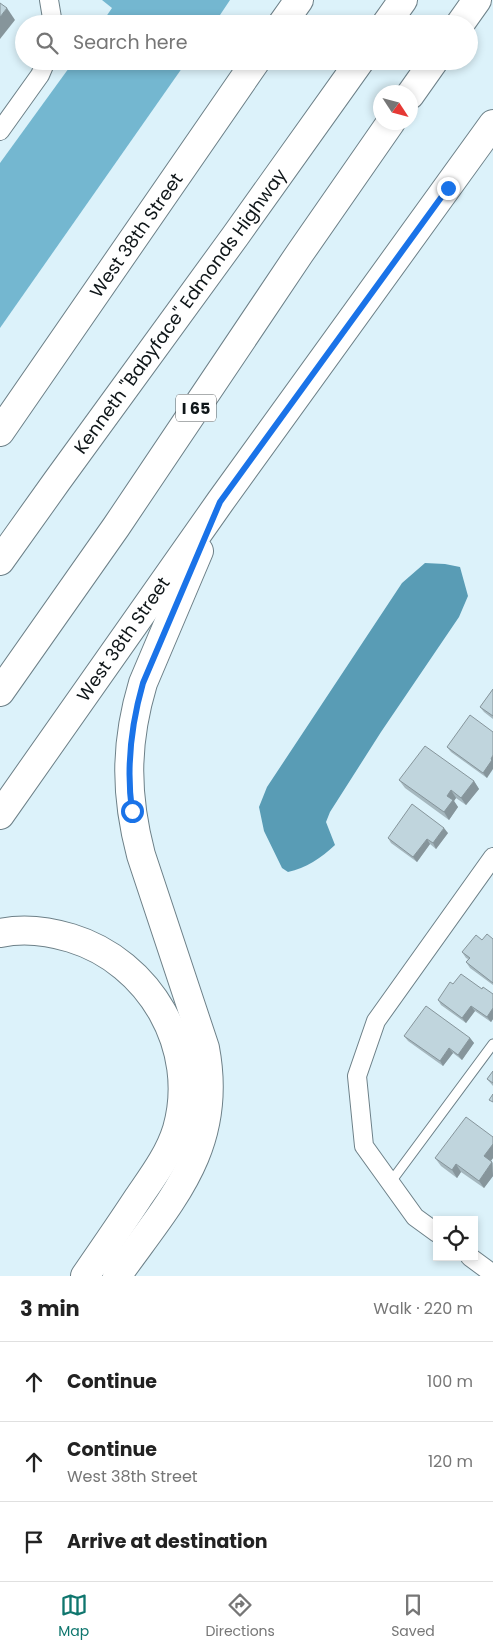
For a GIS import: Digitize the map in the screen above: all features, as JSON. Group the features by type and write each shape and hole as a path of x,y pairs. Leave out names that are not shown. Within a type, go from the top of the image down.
{"main road":[{"path":"288,15 299,0"},
{"path":"392,15 403,0"},
{"path":"466,15 477,0"},
{"name":"West 38th Street","path":"0,432 250,70"},
{"name":"Kenneth \"Babyface\" Edmonds Highway","path":"0,561 354,70"},
{"path":"417,85 428,70"},
{"name":"West 38th Street","path":"0,815 220,502 493,124"},
{"name":"I 65","path":"0,692 116,527 294,262 385,130"},
{"path":"117,1276 186,1176 201,1144 209,1110 210,1076 206,1048 141,854 132,811 128,768 135,714 143,683 220,502"},
{"path":"0,933 27,930 62,935 96,947 109,955 136,977 158,1002 170,1024 177,1048 182,1074 182,1102 172,1144 157,1171 85,1276"}],"street":[{"path":"0,131 42,70"},
{"path":"433,1230 415,1217 364,1146 357,1076 376,1021 493,857"},
{"path":"475,1261 493,1274"}],"lane":[{"path":"390,1183 493,1044"}],"shaded area":[{"path":"102,0 230,0 220,15 107,15 112,8"},
{"path":"67,70 181,70 0,328 0,163"},
{"path":"425,563 460,567 468,596 459,617 381,732 330,812 326,822 335,845 313,862 288,872 282,868 264,831 259,807 267,787 402,583"}],"building":[{"path":"0,3 7,8 0,17"},
{"path":"493,689 493,716 480,707"},
{"path":"470,715 493,732 492,760 483,773 447,747"},
{"path":"425,746 474,781 461,798 451,790 447,796 453,800 444,812 399,780"},
{"path":"412,804 444,828 433,843 427,839 413,857 388,838"},
{"path":"487,934 493,939 493,983 466,962 470,958 462,952 476,935 482,940"},
{"path":"461,974 482,989 483,987 493,994 493,1008 487,1017 471,1006 462,1018 438,1000 450,982 453,984"},
{"path":"426,1006 470,1038 458,1055 449,1048 440,1061 404,1036"},
{"path":"493,1071 493,1083 487,1079"},
{"path":"493,1094 493,1102 489,1100"},
{"path":"466,1117 493,1137 493,1144 484,1156 492,1162 479,1181 456,1164 452,1170 435,1158"}],"route":[{"path":"132,811 128,768 139,697 143,683 220,502 448,188"}]}
